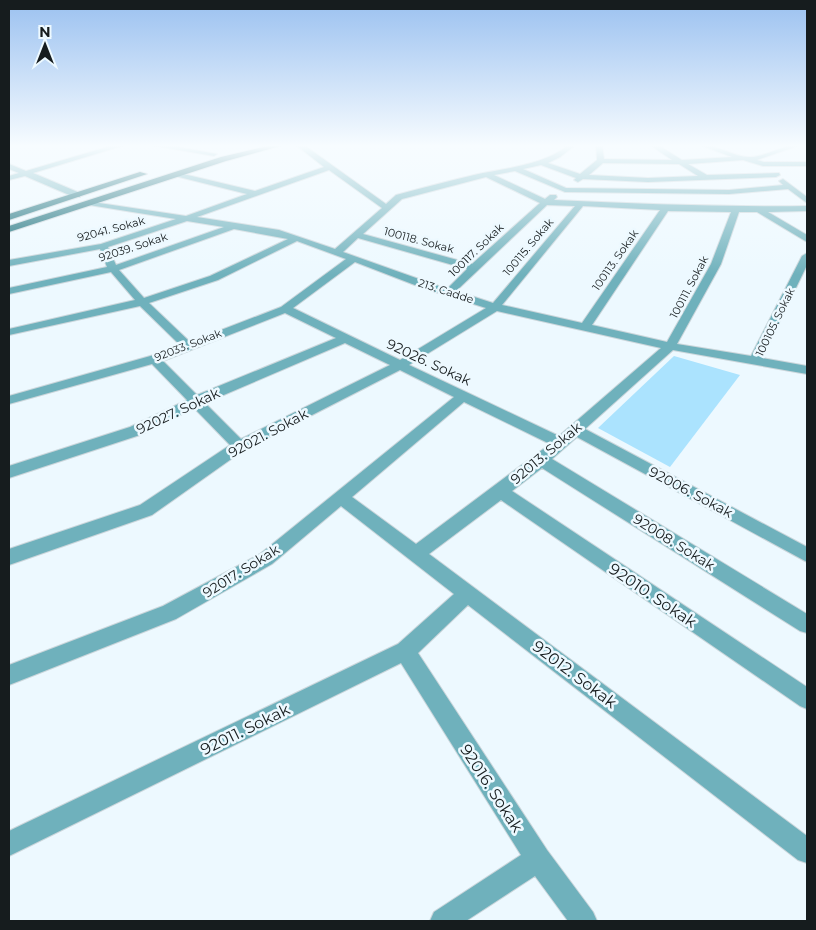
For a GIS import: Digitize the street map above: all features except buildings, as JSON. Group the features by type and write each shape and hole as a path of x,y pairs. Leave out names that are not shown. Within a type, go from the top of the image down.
{"main road":[{"path":"9,217 98,188"},
{"path":"9,229 134,188"}],"street":[{"path":"62,188 77,195"},
{"path":"234,188 256,194"},
{"name":"92041. Sokak","path":"9,263 103,246 272,188"},
{"name":"100118. Sokak","path":"359,188 387,208"},
{"name":"100118. Sokak","path":"337,252 399,198 432,188"},
{"path":"516,188 545,202 736,210 807,208"},
{"path":"562,188 566,190 729,192 807,189"},
{"path":"723,188 806,238"},
{"path":"792,189 807,201"},
{"name":"100117. Sokak","path":"449,292 545,202 566,190"},
{"name":"213. Cadde","path":"89,203 297,238 495,307 670,346 807,370"},
{"name":"100115. Sokak","path":"495,307 581,204"},
{"name":"100113. Sokak","path":"585,327 666,208"},
{"name":"100111. Sokak","path":"670,346 716,264 736,210"},
{"name":"92039. Sokak","path":"9,291 113,269 234,226"},
{"name":"100118. Sokak","path":"356,236 474,268"},
{"path":"9,332 142,302 214,278 297,238"},
{"path":"103,246 113,269 142,302 188,346"},
{"name":"100105. Sokak","path":"756,360 807,256"},
{"name":"92033. Sokak","path":"9,400 154,359 285,308 353,259"},
{"name":"92021. Sokak","path":"9,557 146,510 239,446 400,366 495,307"},
{"name":"92026. Sokak","path":"285,308 344,339 464,395 560,443"},
{"name":"92027. Sokak","path":"9,472 135,431 196,402 344,339"},
{"name":"92013. Sokak","path":"416,554 542,460 670,346"},
{"path":"154,359 239,446"},
{"name":"92017. Sokak","path":"9,675 169,613 266,559 342,498 464,395"},
{"name":"92006. Sokak","path":"575,430 807,555"},
{"name":"92008. Sokak","path":"542,460 807,624"},
{"name":"92010. Sokak","path":"500,491 807,698"},
{"name":"92012. Sokak","path":"342,498 807,851"},
{"name":"92011. Sokak","path":"9,844 404,651 468,593"},
{"name":"92016. Sokak","path":"404,651 538,859 584,921"},
{"path":"443,921 538,859"}],"shaded area":[{"path":"674,356 740,375 670,467 598,428"}]}
